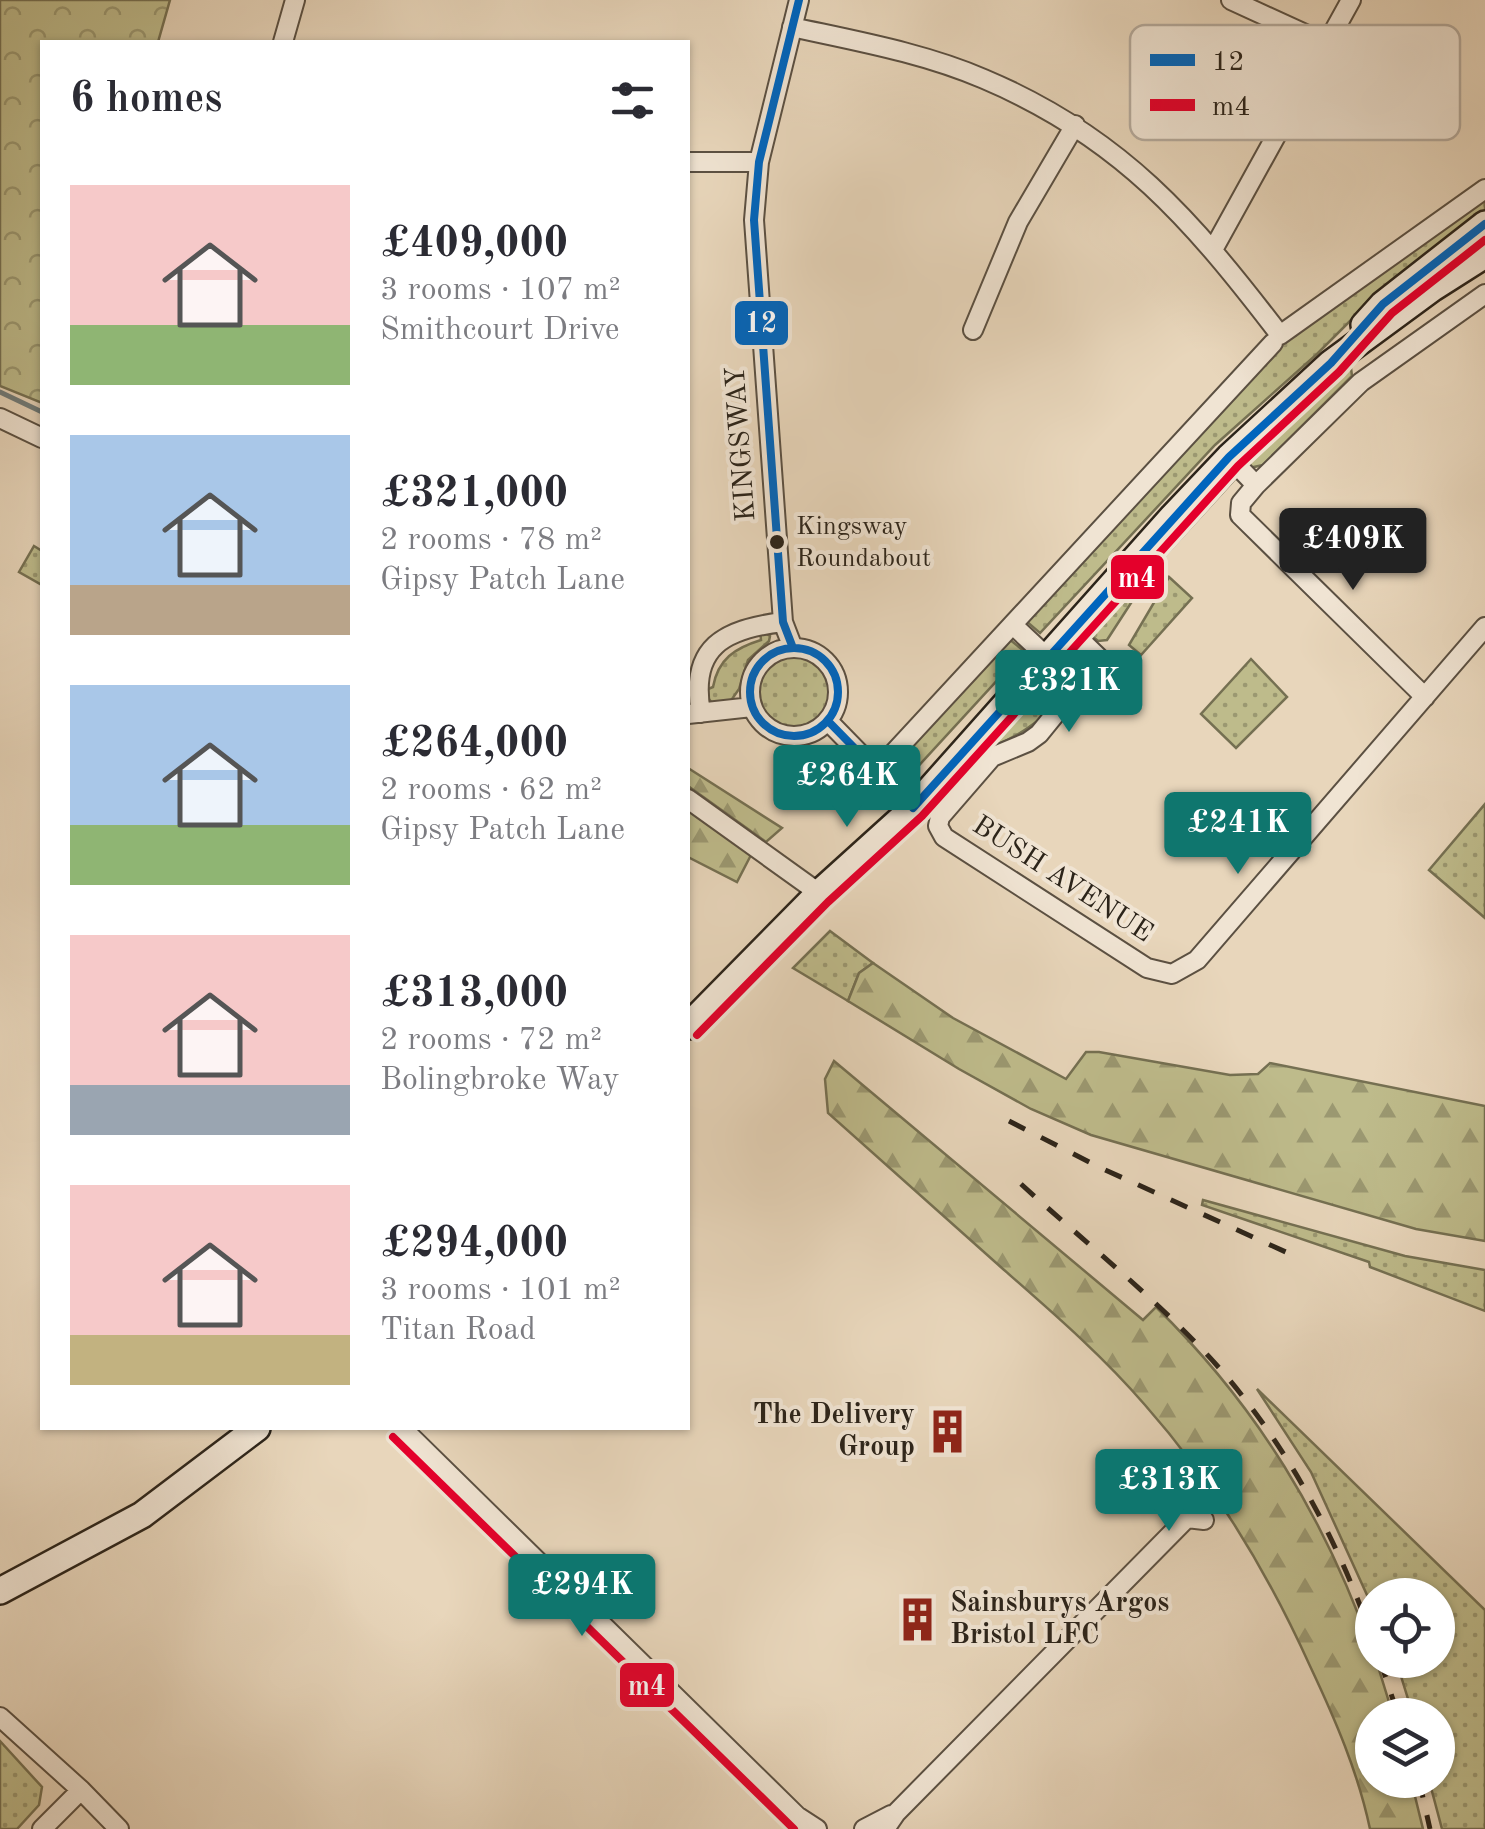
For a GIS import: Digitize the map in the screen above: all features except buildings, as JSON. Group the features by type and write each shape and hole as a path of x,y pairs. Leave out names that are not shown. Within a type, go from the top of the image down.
{"main road":[{"path":"1332,363 1383,304 1485,224"},
{"path":"690,1024 819,893 913,808 1229,457 1332,363 1433,288 1485,256"},
{"path":"0,1591 142,1515 254,1430"}],"street":[{"path":"283,40 295,0"},
{"name":"KINGSWAY","path":"792,648 783,622 754,220 759,162 799,0"},
{"path":"1231,0 1286,25"},
{"path":"1337,25 1350,0"},
{"path":"792,27 893,50 983,78 1074,125 1150,181 1214,248 1276,339"},
{"path":"973,330 1018,222 1074,125"},
{"path":"1214,248 1274,140"},
{"path":"690,162 759,162"},
{"path":"876,772 1265,364 1276,339 1485,189"},
{"path":"1425,697 1240,516 1241,503 1361,382 1485,294"},
{"path":"0,418 40,437"},
{"path":"1229,457 1256,485"},
{"path":"752,707 694,714 702,662 713,647 746,626 783,622"},
{"path":"1014,626 1047,657"},
{"name":"BUSH AVENUE","path":"1070,630 1100,659 1040,734 992,756 940,817 938,826 944,837 1146,968 1172,974 1197,960 1485,627"},
{"path":"792,648 820,656 837,680 839,694 828,721 806,736 779,734 758,718 752,707 749,693 757,667 767,657 792,648"},
{"path":"828,721 913,808"},
{"path":"690,800 819,893"},
{"path":"404,1430 800,1823 817,1829"},
{"path":"885,1829 896,1813 1193,1513"},
{"path":"0,1717 119,1829"},
{"path":"42,1829 81,1790"},
{"path":"864,1829 896,1813"}],"green space":[{"path":"0,0 170,0 159,40 40,40 40,402 0,386"},
{"path":"1485,197 1485,212 1371,300 1215,445 1040,633 1026,621 1284,340"},
{"path":"1351,368 1352,376 1263,465 1249,468 1243,460 1327,377"},
{"path":"1232,469 1236,478 1153,569 1107,640 1098,641 1086,631"},
{"path":"34,546 40,550 40,584 19,572"},
{"path":"1169,577 1192,598 1141,655 1129,645"},
{"path":"760,630 770,636 769,641 748,660 739,689 730,702 712,703 703,691 713,687 729,656 761,640"},
{"path":"1009,639 1024,651 912,773 898,776 897,763"},
{"path":"1073,647 1085,659 1060,700 1022,732 994,746 996,731"},
{"path":"794,655 819,666 830,691 819,716 794,727 769,716 758,691 769,666"},
{"path":"1251,659 1287,697 1236,748 1201,714"},
{"path":"690,769 782,828 766,842 690,787"},
{"path":"1485,804 1485,918 1429,870"},
{"path":"690,811 751,855 737,882 690,858"},
{"path":"830,931 873,963 859,973 848,1001 793,968"},
{"path":"873,963 953,1018 1066,1079 1086,1052 1230,1075 1258,1074 1270,1063 1485,1106 1485,1241 1416,1229 1091,1135 1031,1109 848,1001 859,973"},
{"path":"834,1061 1143,1320 1156,1307 1226,1384 1284,1466 1333,1555 1355,1607 1355,1678 1382,1678 1388,1698 1355,1698 1355,1776 1294,1631 1237,1530 1194,1465 1094,1351 828,1113 825,1079"},
{"path":"1203,1200 1405,1256 1485,1270 1485,1311 1370,1267 1369,1262 1202,1205"},
{"path":"1257,1389 1452,1578 1359,1578 1311,1472"},
{"path":"1455,1581 1485,1610 1485,1829 1442,1829 1434,1798 1455,1798 1455,1698 1408,1698 1402,1678 1455,1678"},
{"path":"0,1741 42,1787 39,1805 17,1829 0,1829"},
{"path":"1362,1798 1415,1798 1423,1829 1370,1829"}],"waterway":[{"path":"0,392 40,411"}],"railway":[{"path":"1009,1121 1101,1168 1299,1258"},
{"path":"1021,1184 1176,1323 1226,1376 1300,1481 1355,1593"},
{"path":"1386,1678 1392,1698"},
{"path":"1423,1798 1430,1829"}],"transit line":[{"name":"12","path":"793,648 783,622 754,220 759,162 799,0"},
{"name":"12","path":"913,808 1229,457 1331,363 1383,304 1485,224"},
{"name":"m4","path":"697,1035 828,902 922,816 1238,466 1339,372 1392,313 1485,240"},
{"name":"12","path":"794,648 819,655 831,667 838,692 831,717 819,729 794,736 769,729 757,717 750,692 757,667 769,655 794,648"},
{"name":"12","path":"828,721 913,808"},
{"name":"m4","path":"393,1437 794,1829"}],"place":[{"name":"Kingsway Roundabout","path":"777,542"},
{"name":"The Delivery Group","path":"948,1432"},
{"name":"Sainsburys Argos Bristol LFC","path":"917,1620"}]}
